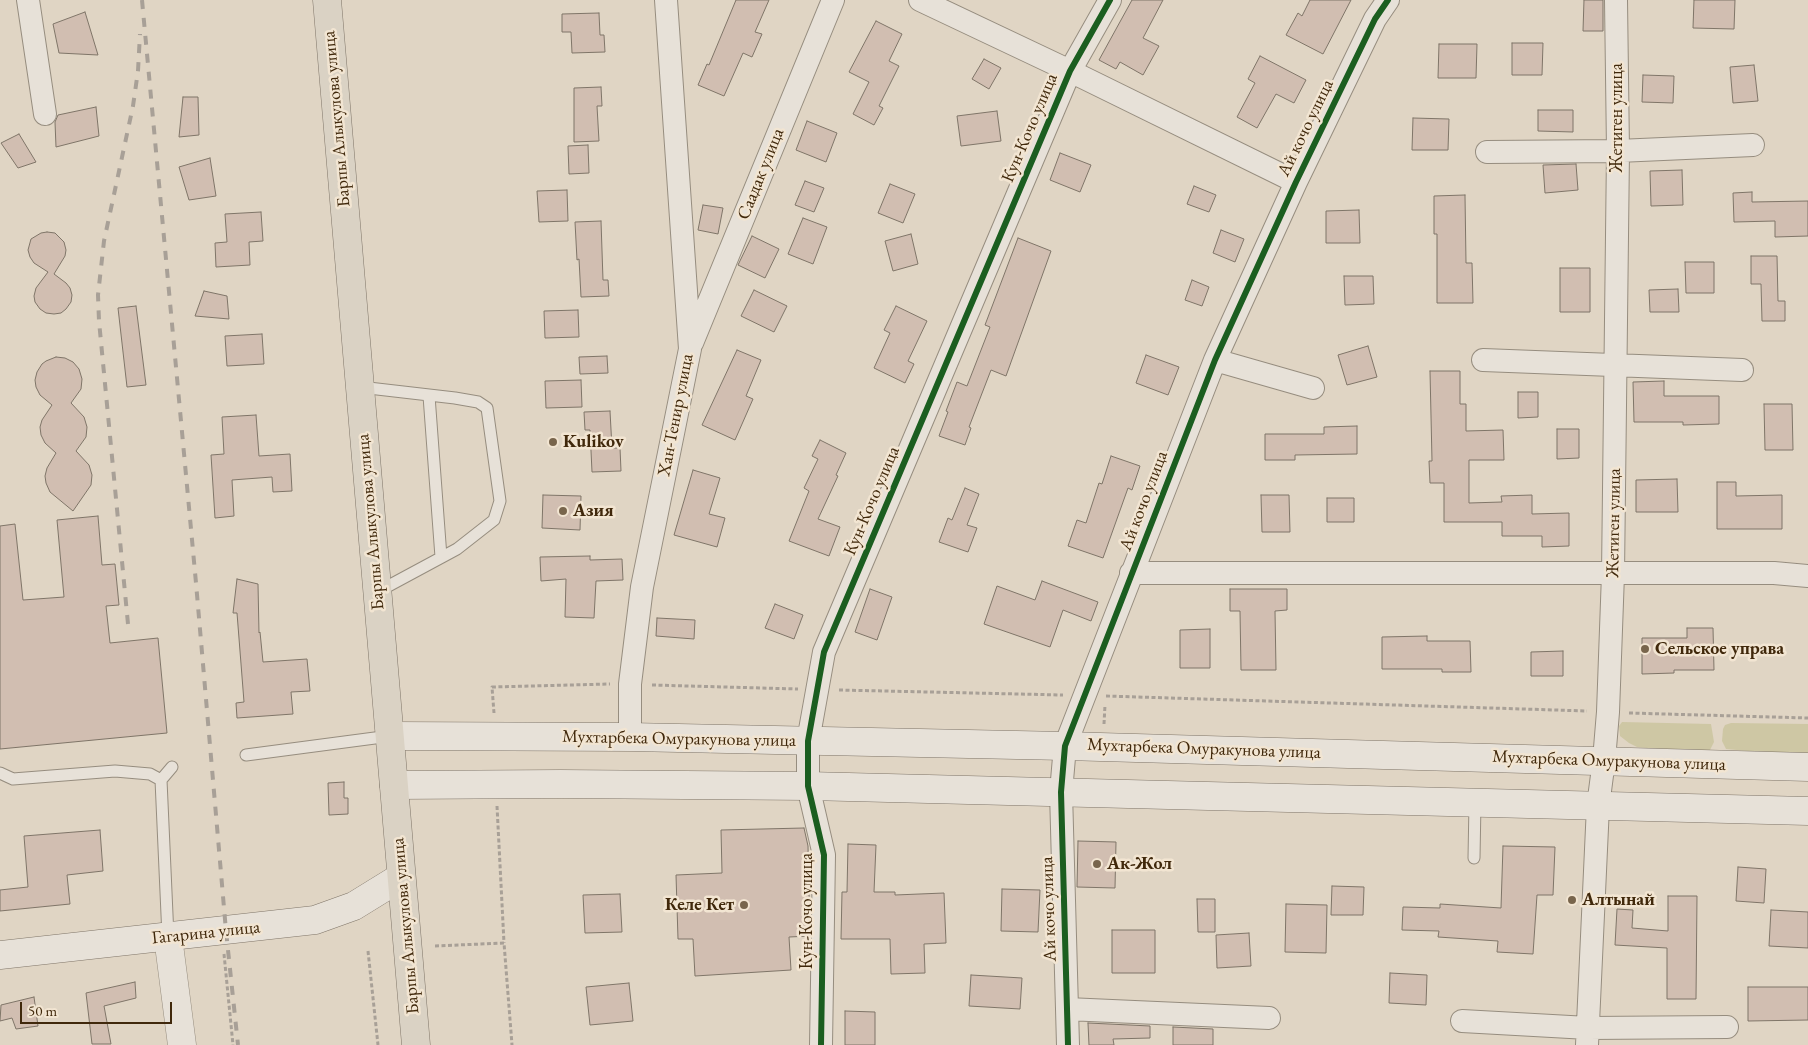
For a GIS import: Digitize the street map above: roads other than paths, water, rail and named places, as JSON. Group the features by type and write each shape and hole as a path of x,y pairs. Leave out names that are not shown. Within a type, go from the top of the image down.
{"main road":[{"name":"Барпы Алыкулова улица","path":"327,0 416,1045"},
{"name":"Мухтарбека Омуракунова улица","path":"390,736 630,737 1065,746 1808,767"},
{"path":"394,786 561,784 808,786 1808,811"},
{"name":"Гагарина улица","path":"0,955 315,920 354,906 401,878"},
{"path":"168,937 182,1045"}],"street":[{"path":"28,0 46,114"},
{"name":"Хан-Тенир улица","path":"630,737 630,684 642,587 690,349 666,0"},
{"name":"Саадак улица","path":"690,349 833,0"},
{"path":"920,0 1296,182"},
{"name":"Кун-Кочо улица","path":"821,1045 824,855 808,786 808,741 824,652 1070,71 1110,0"},
{"name":"Ай кочо улица","path":"1068,1045 1061,792 1065,746 1094,695 1131,573 1215,360 1296,182 1375,19 1388,0"},
{"name":"Жетиген улица","path":"1587,1036 1598,806 1608,712 1613,574 1618,150 1616,0"},
{"path":"1487,152 1753,145"},
{"path":"1215,360 1313,388"},
{"path":"1483,360 1742,370"},
{"path":"1131,573 1774,573 1808,576"},
{"path":"1067,1009 1269,1018"},
{"path":"1462,1021 1587,1036 1726,1027"}],"lane":[{"path":"360,387 478,402 487,408 500,501 494,520 457,549 377,592"},
{"path":"429,396 441,557"},
{"path":"246,755 390,736"},
{"path":"168,937 160,780 172,767"},
{"path":"0,773 13,779 116,771 150,774 160,780"},
{"path":"1474,858 1475,803"}],"railway":[{"path":"142,0 226,931 238,1045"},
{"path":"128,624 98,295 104,241 133,106 138,71 140,34"}],"place":[{"name":"Kulikov","path":"553,442"},
{"name":"Азия","path":"563,511"},
{"name":"Сельское управа","path":"1645,649"},
{"name":"Ак-Жол","path":"1097,864"},
{"name":"Алтынай","path":"1572,900"},
{"name":"Келе Кет","path":"744,905"}]}
